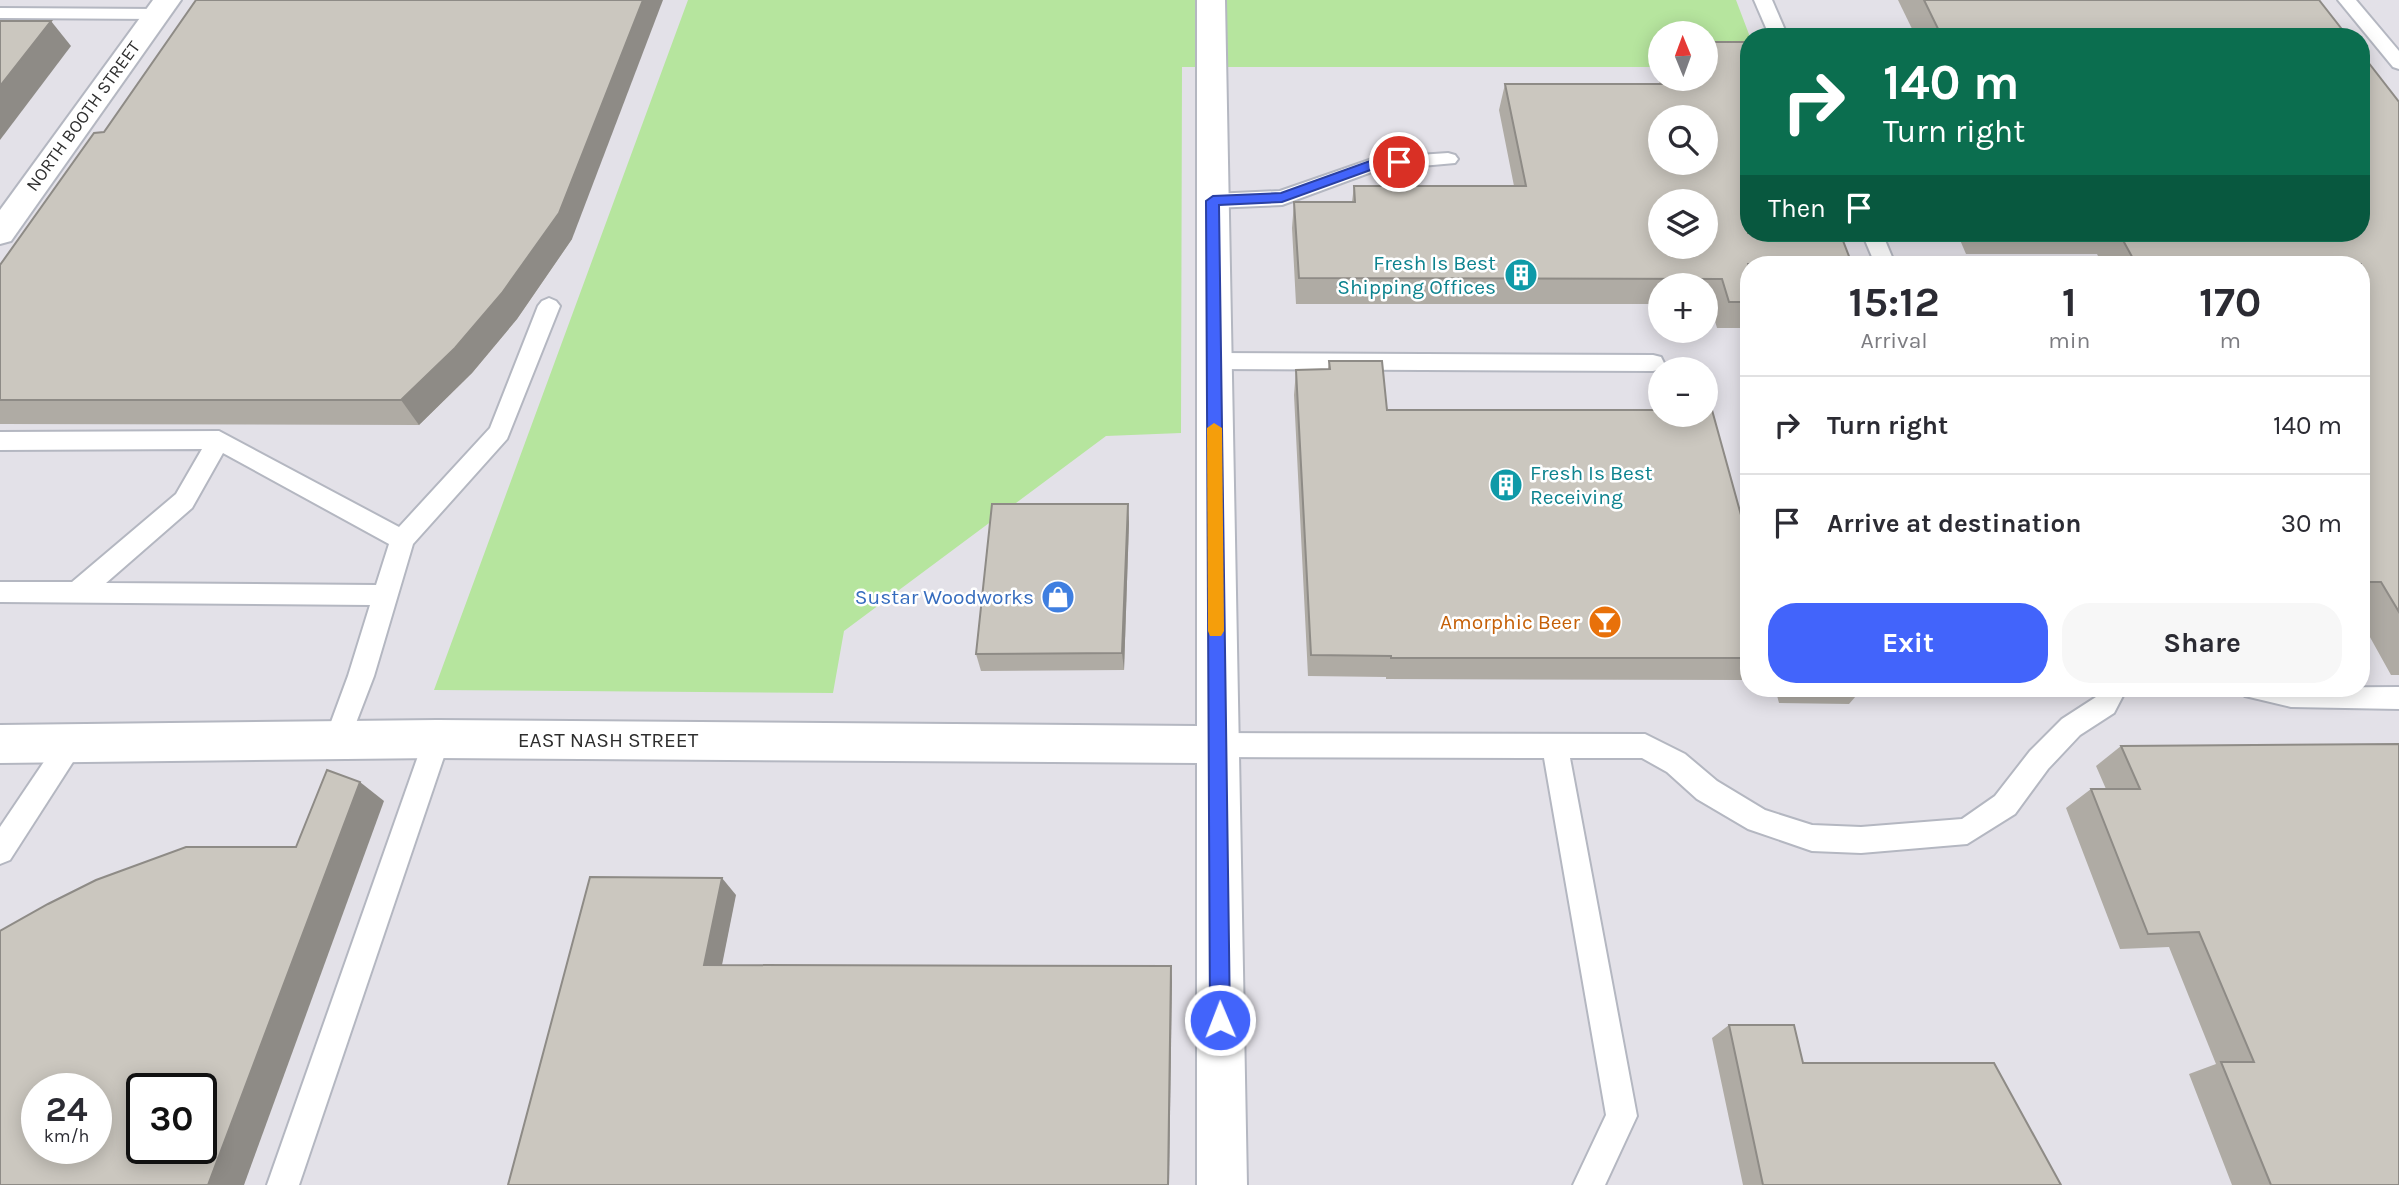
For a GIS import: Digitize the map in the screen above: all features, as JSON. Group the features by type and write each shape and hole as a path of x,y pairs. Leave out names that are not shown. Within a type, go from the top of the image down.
{"street":[{"path":"1211,0 1222,1185"},
{"name":"NORTH BOOTH STREET","path":"0,233 162,7"},
{"name":"EAST NASH STREET","path":"0,744 437,739 1149,742 1216,745"}],"lane":[{"path":"1763,0 1775,28"},
{"path":"2347,0 2370,28"},
{"path":"0,13 162,7"},
{"path":"2370,28 2399,64"},
{"path":"1213,201 1282,198 1375,164 1448,159"},
{"path":"337,741 361,676 402,540 499,433 549,306"},
{"path":"1214,361 1648,363"},
{"path":"0,441 219,440 402,540"},
{"path":"77,593 184,501 219,440"},
{"path":"0,592 384,595"},
{"path":"1216,745 1646,746 1676,763 1707,790 1758,820 1812,838 1861,840 1968,831 2005,805 2039,760 2071,727 2105,705 2109,697"},
{"path":"2345,697 2399,698"},
{"path":"282,1185 437,739"},
{"path":"0,851 71,743"},
{"path":"1555,746 1622,1116 1589,1185"}],"shaded area":[{"path":"0,0 2399,0 2399,1185 0,1185"}],"green space":[{"path":"688,0 1736,0 1747,28 1740,28 1740,68 1718,67 1718,21 1648,21 1648,67 1182,67 1181,433 1106,436 844,631 833,693 434,690"}],"building":[{"path":"196,0 643,0 559,213 502,293 455,348 401,400 0,400 0,265 94,133 104,132"},
{"path":"1924,0 2319,0 2341,28 1938,28"},
{"path":"0,21 51,21 0,86"},
{"path":"1718,42 1740,42 1740,242 1843,242 1849,256 1740,256 1740,302 1729,302 1722,279 1718,279 1718,273 1648,273 1648,279 1299,278 1294,202 1355,202 1354,186 1526,186 1505,84 1648,84 1648,91 1718,91"},
{"path":"2370,65 2399,102 2399,612 2381,582 2370,582 2370,256 2132,256 2124,242 2370,242"},
{"path":"1329,361 1382,361 1387,410 1648,410 1648,427 1717,427 1740,511 1740,658 1391,658 1311,655 1296,370 1330,369"},
{"name":"Sustar Woodworks","path":"992,504 1128,504 1122,653 976,654"},
{"path":"2399,744 2399,1185 2271,1185 2221,1062 2254,1062 2199,932 2148,934 2091,789 2140,789 2121,746"},
{"path":"327,770 360,782 217,1161 217,1073 126,1073 126,1164 216,1164 208,1185 0,1185 0,931 96,880 186,847 296,847"},
{"path":"590,877 722,878 704,965 1171,966 1168,1185 508,1185"},
{"path":"1729,1025 1794,1025 1803,1063 1994,1063 2061,1185 1763,1185"}],"slow traffic":[{"path":"1214,428 1216,631"}],"place":[{"name":"Fresh Is Best Shipping Offices","path":"1521,275"},
{"name":"Fresh Is Best Receiving","path":"1506,485"},
{"name":"Sustar Woodworks","path":"1058,597"},
{"name":"Amorphic Beer","path":"1605,622"}],"route":[{"path":"1220,1020 1213,201 1282,198 1375,164 1399,162"}]}
